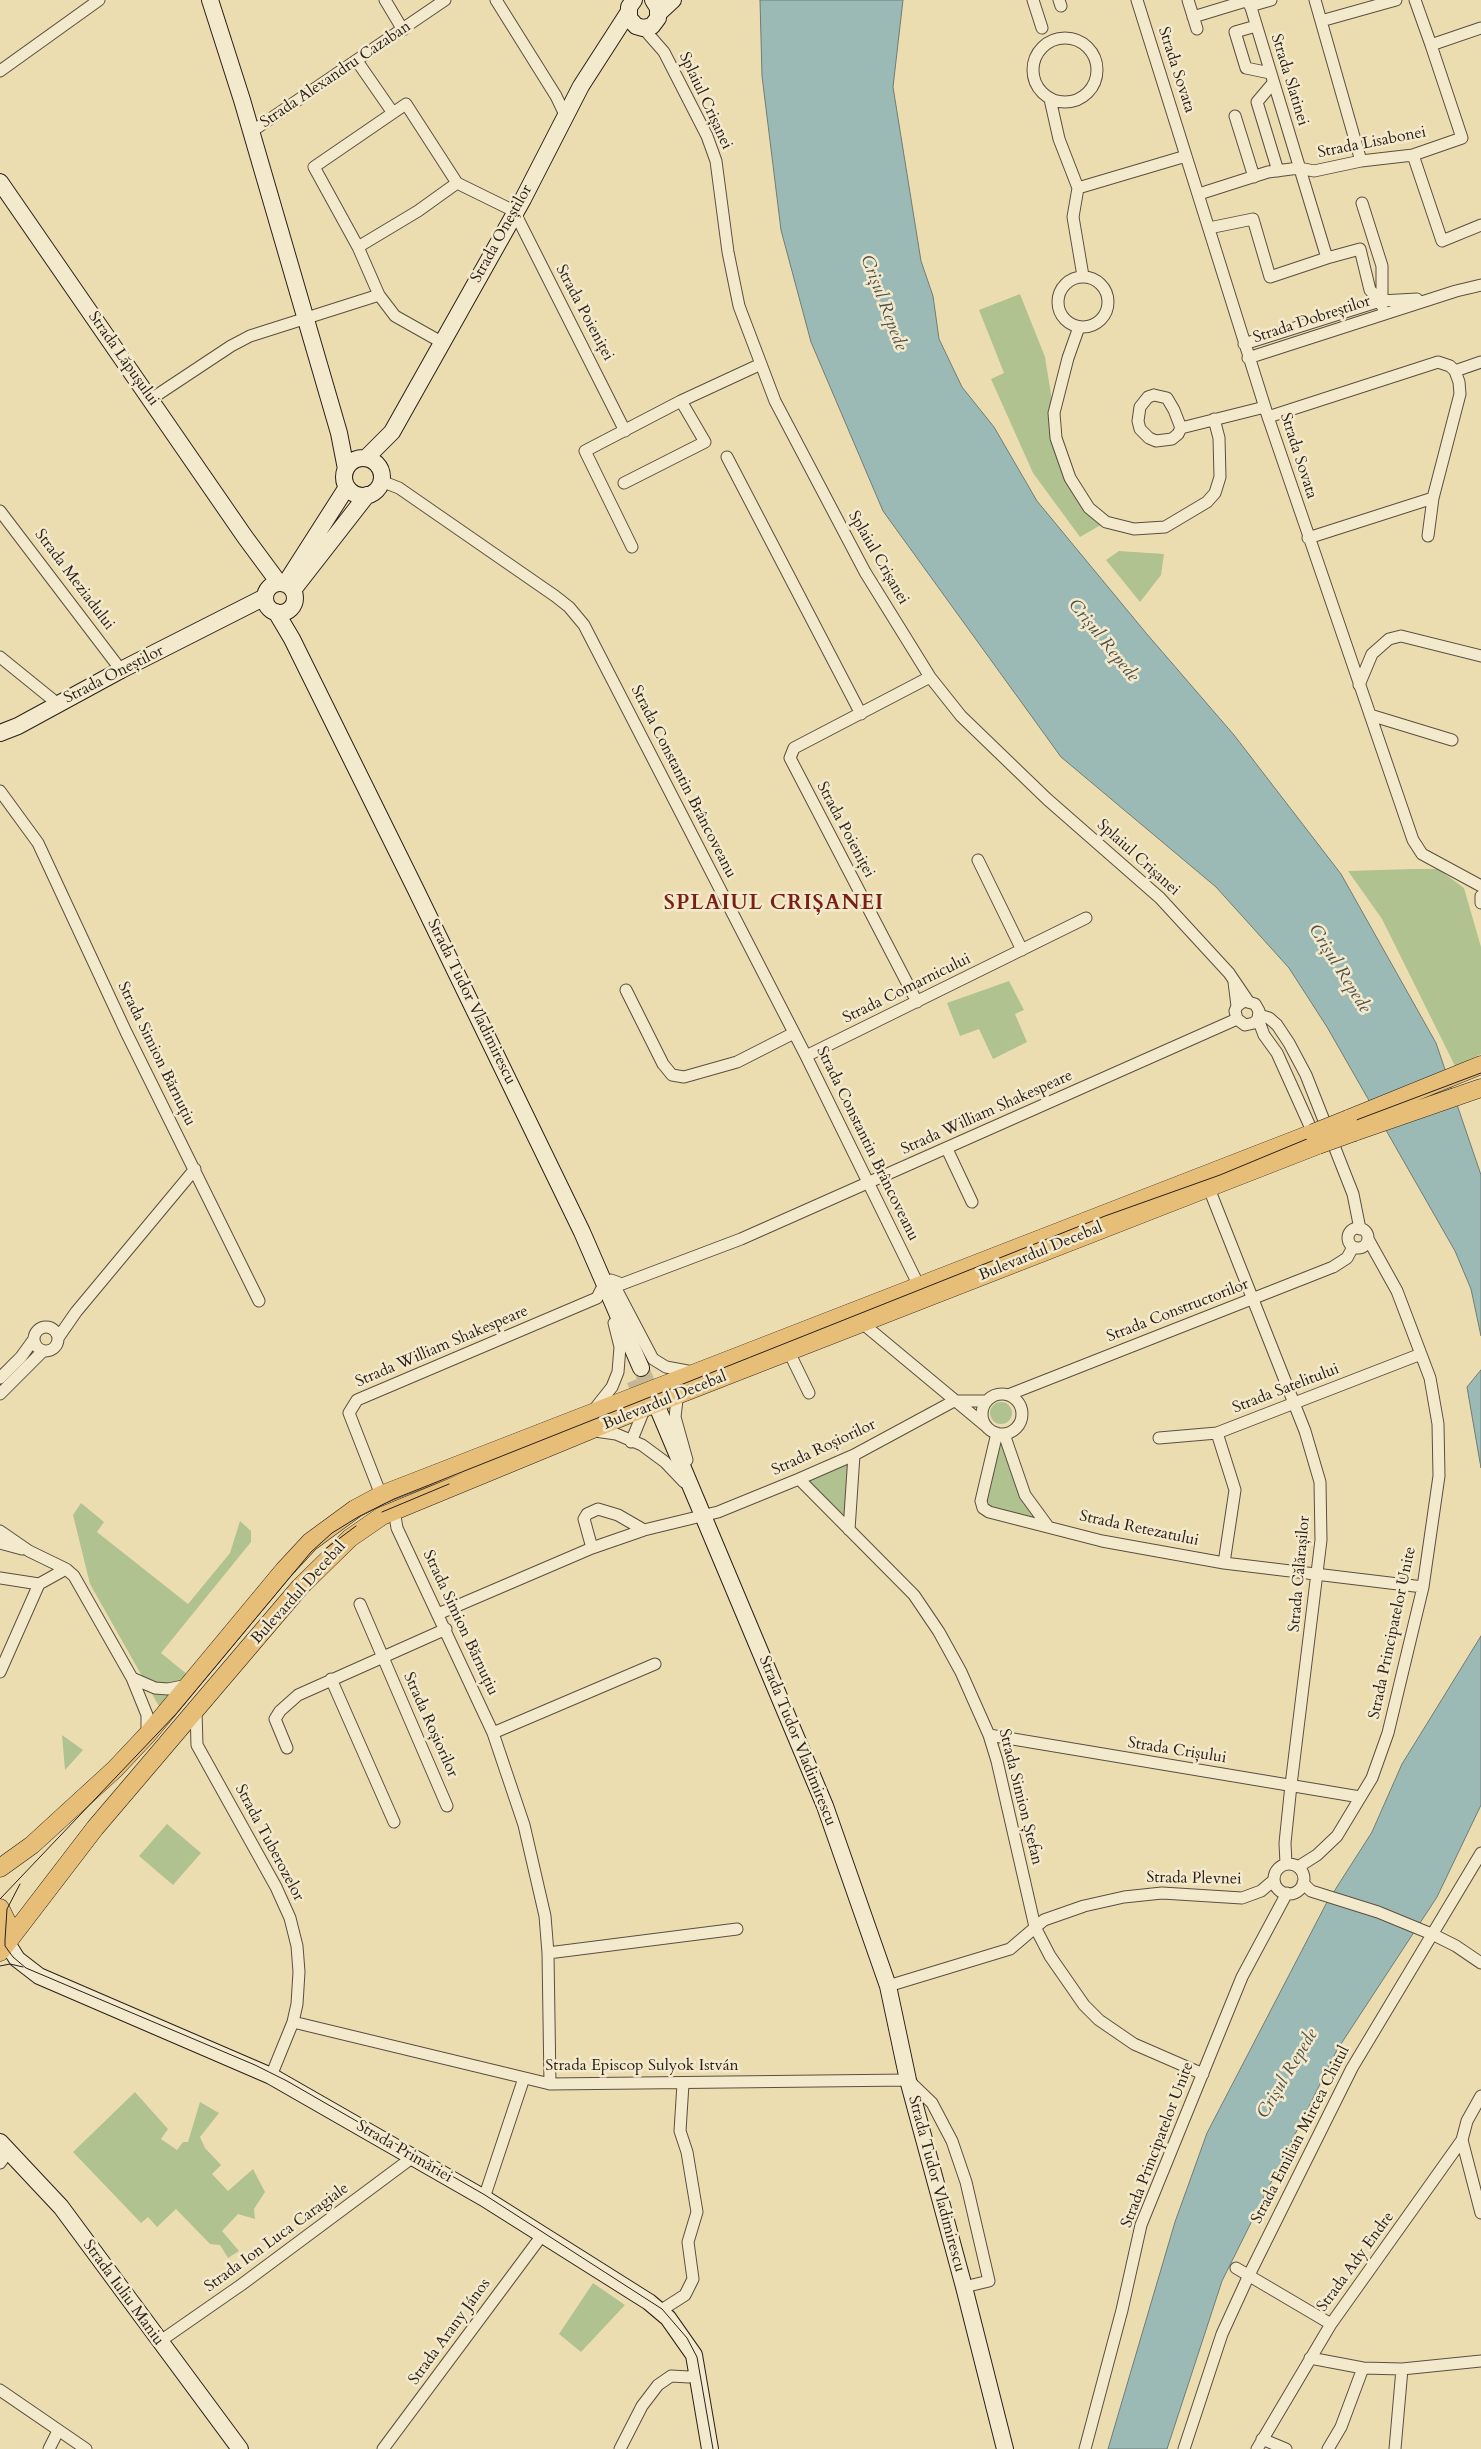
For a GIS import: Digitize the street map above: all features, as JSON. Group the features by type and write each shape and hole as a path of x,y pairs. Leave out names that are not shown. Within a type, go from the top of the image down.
{"main road":[{"name":"Bulevardul Decebal","path":"0,1868 32,1845 115,1768 147,1735 284,1570 310,1542 355,1509 381,1495 682,1393 789,1352 1208,1186 1481,1065"},
{"name":"Bulevardul Decebal","path":"4,1949 95,1828 318,1568 350,1538 389,1513 697,1373 919,1286 1315,1139 1475,1090"},
{"path":"0,1908 8,1924 4,1949"}],"street":[{"path":"0,70 99,0"},
{"name":"Strada Alexandru Cazaban","path":"210,0 306,319 339,433 346,469"},
{"path":"384,0 403,30"},
{"name":"Strada Alexandru Cazaban","path":"251,132 445,0"},
{"path":"496,0 556,96 566,117"},
{"name":"Strada Oneștilor","path":"364,458 392,432 443,343 585,79 613,37 644,14 673,0"},
{"path":"1033,0 1042,28"},
{"name":"Strada Sovata","path":"1137,0 1199,194 1248,358 1308,538 1413,840 1422,854 1481,886"},
{"path":"1188,0 1197,29"},
{"path":"1194,17 1249,2 1271,0"},
{"path":"1315,0 1361,161"},
{"path":"1321,21 1396,0"},
{"path":"1415,0 1431,45 1481,28"},
{"name":"Strada Slatinei","path":"1249,2 1327,258"},
{"name":"Splaiul Crișanei","path":"644,14 707,136 716,161 728,252 739,306 775,401 860,563 930,677 961,716 1047,799 1160,898 1233,978 1243,1003 1235,1011 1236,1019"},
{"path":"1256,26 1235,32 1246,68 1272,78 1257,102 1278,171"},
{"path":"1050,99 1071,102 1085,94 1094,82 1095,61 1090,51 1083,44 1063,38 1053,40 1037,54 1033,69 1036,84 1050,99 1059,140 1078,188 1073,216 1083,276"},
{"name":"Strada Lisabonei","path":"1199,194 1254,176 1278,171 1299,168 1314,171 1361,161 1412,155 1462,138 1431,45"},
{"path":"358,61 393,113"},
{"path":"443,343 395,316 379,295 358,247 314,167 406,104 456,183 514,211"},
{"path":"1235,116 1254,176"},
{"path":"1412,155 1442,241 1481,226"},
{"path":"1078,188 1186,156"},
{"name":"Strada Lăpușului","path":"0,182 245,537 279,596"},
{"path":"358,247 418,211 456,183"},
{"name":"Strada Dobreștilor","path":"1362,203 1382,266 1380,302 1385,314"},
{"name":"Strada Poieniței","path":"514,211 625,431"},
{"path":"1209,228 1254,220 1270,277 1360,249 1370,290 1380,302"},
{"path":"1083,276 1098,281 1104,287 1109,298 1107,311 1101,320 1090,327 1079,327 1065,320 1059,310 1058,297 1064,285 1071,279 1083,276"},
{"name":"Strada Dobreștilor","path":"1248,358 1434,298 1481,286"},
{"path":"151,399 231,346 250,336 379,295"},
{"name":"Strada Dobreștilor","path":"1244,344 1380,302 1434,298"},
{"path":"1079,327 1068,358 1054,413 1056,438 1070,478 1090,508 1106,522 1134,529 1165,527 1207,502 1215,493 1220,478 1219,438 1214,419"},
{"path":"1181,428 1214,419 1266,412 1438,362 1450,366 1455,371 1460,394 1433,498 1428,536"},
{"path":"1455,371 1481,362"},
{"path":"632,547 585,451 681,401 761,364"},
{"path":"624,483 705,442 681,401"},
{"name":"Strada Oneștilor","path":"382,478 392,432"},
{"name":"Strada Alexandru Cazaban","path":"339,433 364,458"},
{"path":"727,457 861,714 930,677"},
{"path":"364,458 377,464 382,478 376,490 367,495 356,494 347,487 344,481 346,469 352,462 364,458"},
{"name":"Strada Constantin Brâncoveanu","path":"382,478 555,596 584,625 806,1056 919,1286"},
{"name":"Strada Oneștilor","path":"279,596 347,487"},
{"name":"Strada Oneștilor","path":"0,733 18,726 121,670 279,596 367,495"},
{"path":"1308,538 1433,498"},
{"name":"Strada Meziadului","path":"0,511 121,670"},
{"name":"Strada Tudor Vladimirescu","path":"279,596 292,639 598,1266 641,1368"},
{"path":"1359,686 1372,654 1389,639 1401,636 1481,656"},
{"path":"0,657 58,704"},
{"name":"Strada Poieniței","path":"861,714 794,748 790,758 917,1002"},
{"path":"1370,715 1452,740"},
{"name":"Strada Oneștilor","path":"0,740 18,726"},
{"name":"Strada Simion Bărnuțiu","path":"0,791 24,821 43,852 126,1032 260,1301"},
{"name":"Strada Simion Bărnuțiu","path":"0,801 24,821"},
{"path":"978,860 1022,950"},
{"path":"1481,896 1481,903"},
{"name":"Strada Comarnicului","path":"806,1056 1086,918"},
{"path":"626,990 663,1064 672,1076 684,1077 737,1062 794,1033"},
{"path":"1243,1003 1258,1007 1256,1019 1277,1053 1315,1139"},
{"path":"1236,1019 1240,1023 1269,1018 1277,1025 1289,1043 1306,1075 1353,1194 1360,1229"},
{"name":"Strada William Shakespeare","path":"624,1283 741,1239 1236,1019"},
{"path":"947,1149 972,1202"},
{"path":"0,1394 43,1351 54,1348 58,1338 76,1312 195,1169"},
{"name":"Strada Călărașilor","path":"1208,1186 1304,1431 1320,1482 1322,1540 1291,1785 1285,1843 1286,1864"},
{"path":"1360,1229 1366,1232 1368,1238 1363,1247 1353,1248 1348,1243 1348,1236 1351,1231 1360,1229"},
{"name":"Strada Principatelor Unite","path":"1298,1867 1317,1855 1338,1836 1372,1778 1388,1733 1423,1587 1439,1476 1439,1444 1435,1400 1421,1354 1396,1291 1368,1238"},
{"name":"Strada Constructorilor","path":"1008,1395 1333,1267 1347,1258 1353,1248"},
{"path":"598,1266 611,1280 653,1359 666,1367 697,1373"},
{"path":"598,1266 597,1275 600,1290 618,1333 620,1359 613,1384 589,1423 650,1450 680,1476 696,1513"},
{"path":"611,1280 617,1283 624,1283 618,1294"},
{"name":"Strada William Shakespeare","path":"381,1495 350,1413 356,1400 597,1298 600,1290"},
{"path":"0,1378 21,1357 40,1328 48,1327 76,1312"},
{"path":"862,1323 954,1401 996,1432 1014,1430 1022,1415 1019,1404 1008,1395 997,1395 987,1401 954,1401"},
{"path":"48,1327 55,1330 58,1338"},
{"path":"34,1339 36,1346 43,1351"},
{"path":"789,1352 809,1393"},
{"name":"Strada Satelitului","path":"1159,1438 1217,1433 1421,1354"},
{"path":"682,1393 676,1407 676,1426 699,1495 696,1513"},
{"name":"Strada Roșiorilor","path":"438,1614 592,1548 799,1479 854,1455 954,1401"},
{"path":"987,1401 982,1412 996,1432 1025,1495 1047,1525"},
{"path":"631,1441 652,1411"},
{"name":"Strada Tudor Vladimirescu","path":"652,1411 825,1806 888,1986 908,2080 964,2287 1005,2449"},
{"name":"Strada Retezatului","path":"996,1432 981,1501 983,1508 989,1512 1047,1525 1102,1541 1224,1563 1423,1587"},
{"path":"1217,1433 1235,1490 1224,1563"},
{"path":"849,1530 854,1455"},
{"name":"Strada Simion Ștefan","path":"799,1479 919,1602 939,1632 961,1672 989,1735 997,1761 1035,1927 1050,1956 1084,2004 1098,2020 1134,2044 1203,2074"},
{"path":"592,1548 584,1519 587,1514 598,1509 618,1515 644,1530"},
{"name":"Strada Simion Bărnuțiu","path":"389,1513 395,1516 397,1528 494,1733 524,1825 545,1916 548,1953 550,2084"},
{"path":"0,1531 30,1551 66,1569 74,1576 132,1678 147,1715 147,1735"},
{"path":"0,1543 30,1551"},
{"path":"0,1672 39,1584 66,1569"},
{"path":"0,1578 39,1584"},
{"name":"Strada Roșiorilor","path":"360,1604 447,1806"},
{"path":"287,1748 275,1719 280,1711 298,1695 382,1656 446,1630"},
{"path":"494,1733 656,1664"},
{"path":"132,1678 155,1688 168,1689 188,1685"},
{"path":"331,1679 394,1822"},
{"name":"Strada Tuberozelor","path":"196,1711 197,1744 276,1887 290,1918 297,1946 299,1972 293,2022 271,2076"},
{"name":"Strada Crișului","path":"989,1735 1360,1797"},
{"path":"172,1739 187,1738 197,1744"},
{"name":"Strada Emilian Mircea Chitul","path":"1184,2449 1222,2334 1249,2274 1352,2068 1434,1935 1481,1853"},
{"path":"1307,1887 1303,1874 1298,1867 1286,1864 1276,1871 1274,1880 1278,1889 1287,1893 1307,1887 1378,1912 1434,1935 1456,1946 1481,1963"},
{"name":"Strada Plevnei","path":"888,1986 1010,1950 1044,1920 1073,1909 1124,1897 1182,1893 1242,1898 1262,1891 1274,1880"},
{"name":"Strada Principatelor Unite","path":"1085,2449 1122,2310 1142,2225 1242,1977 1287,1893"},
{"path":"548,1953 737,1929"},
{"name":"Strada Primăriei","path":"4,1949 44,1979 271,2076 484,2198 660,2311 688,2345 698,2373 710,2449"},
{"name":"Strada Episcop Sulyok István","path":"293,2022 550,2084 908,2080"},
{"path":"484,2198 524,2078"},
{"name":"Strada Tudor Vladimirescu","path":"908,2080 932,2103 952,2141 966,2182 989,2281 964,2287"},
{"path":"660,2311 685,2295 693,2279 688,2242 697,2212 687,2152 680,2131 683,2084"},
{"name":"Strada Ady Endre","path":"1260,2444 1332,2324 1462,2140 1467,2121 1481,2096"},
{"path":"1462,2140 1481,2213"},
{"name":"Strada Iuliu Maniu","path":"3,2152 61,2207 240,2449"},
{"name":"Strada Ion Luca Caragiale","path":"159,2342 241,2285 413,2157"},
{"name":"Strada Arany János","path":"383,2449 542,2234"},
{"path":"1236,2268 1332,2324"},
{"path":"1310,2358 1363,2368 1402,2369 1481,2360"},
{"path":"1328,2449 1341,2426 1363,2368"},
{"path":"1395,2449 1402,2369"},
{"path":"620,2449 642,2406 658,2385 671,2376 689,2377 698,2373"},
{"path":"0,2390 86,2449"},
{"path":"49,2449 58,2431"},
{"path":"1260,2444 1286,2449"}],"green space":[{"path":"1020,294 1045,357 1054,413 1070,478 1106,522 1080,537 1033,473 991,379 1004,373 979,310"},
{"path":"1119,551 1164,554 1161,575 1140,602 1106,560"},
{"path":"1438,869 1464,888 1481,947 1481,1054 1455,1066 1382,919 1348,871"},
{"path":"1009,981 1024,1010 1015,1014 1027,1042 993,1059 979,1029 960,1036 947,1003"},
{"path":"997,1402 1005,1402 1012,1409 1012,1417 1005,1424 997,1424 990,1417 990,1409"},
{"path":"997,1433 1009,1454 1047,1525 983,1508"},
{"path":"854,1455 849,1530 799,1479"},
{"path":"81,1503 104,1522 97,1532 188,1604 230,1553 240,1521 251,1531 251,1542 161,1653 188,1675 160,1708 90,1584 73,1515"},
{"path":"62,1735 83,1750 65,1770"},
{"path":"167,1824 201,1853 173,1885 139,1856"},
{"path":"135,2092 168,2129 161,2139 177,2150 183,2142 188,2142 200,2102 219,2113 200,2137 205,2148 221,2165 212,2174 228,2191 253,2169 265,2192 254,2209 255,2219 238,2214 222,2231 239,2251 228,2258 220,2245 210,2244 176,2209 157,2227 148,2217 141,2223 73,2152"},
{"path":"593,2283 625,2305 581,2352 559,2334"}],"water":[{"name":"Crișul Repede","path":"760,0 903,0 893,87 921,261 933,296 939,339 962,387 994,427 1037,501 1146,633 1234,735 1341,874 1436,1043 1481,1175 1481,1336 1471,1289 1455,1251 1327,1027 1289,968 1216,887 1061,757 883,511 811,342 781,230 762,76"},
{"path":"1481,1370 1481,1468 1467,1387"},
{"name":"Crișul Repede","path":"1481,1636 1481,1805 1437,1897 1337,2050 1222,2281 1167,2449 1108,2449 1175,2222 1207,2133 1326,1904 1372,1832 1402,1764"}],"tunnel":[{"path":"641,1368 655,1402"},
{"path":"632,1381 640,1399"}],"tram line":[{"path":"0,1899 176,1714 311,1552 332,1533 358,1517 394,1499 1105,1216 1220,1175 1314,1136 1481,1073"},
{"path":"382,1512 449,1484"},
{"path":"324,1550 356,1526"},
{"path":"20,1884 7,1909 5,1946 13,1957 26,1968 255,2065 287,2081 485,2195 662,2309 687,2338 697,2357 713,2449"},
{"path":"0,1966 10,1964 23,1967"}],"district":[{"name":"SPLAIUL CRIȘANEI","path":"774,904"}]}
